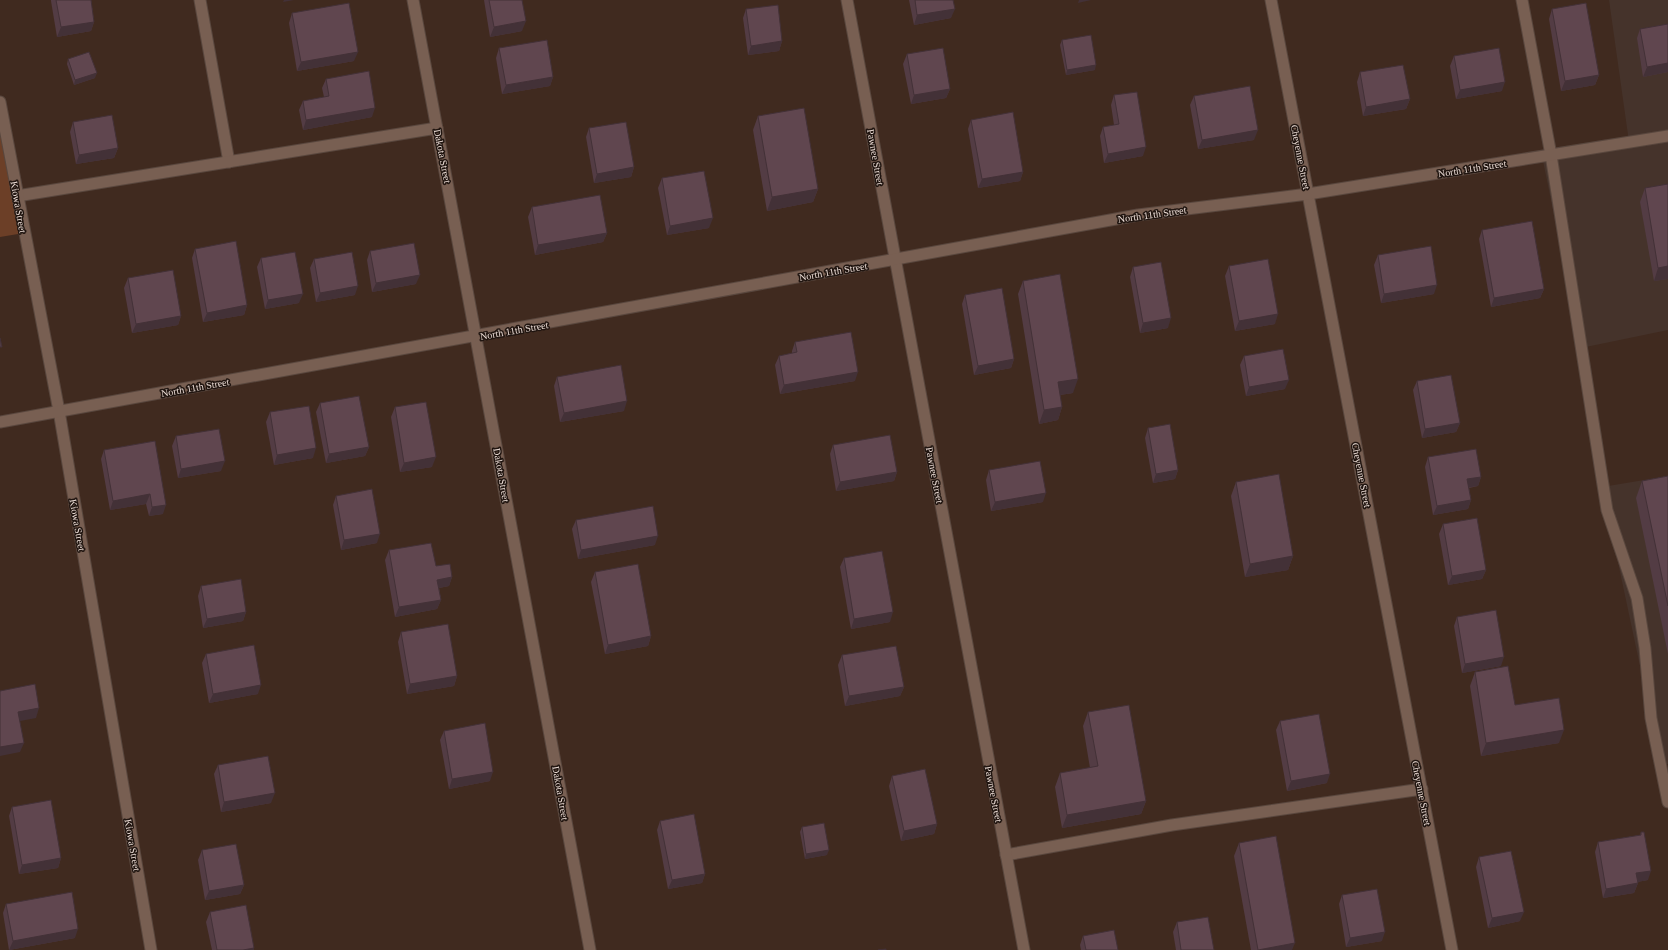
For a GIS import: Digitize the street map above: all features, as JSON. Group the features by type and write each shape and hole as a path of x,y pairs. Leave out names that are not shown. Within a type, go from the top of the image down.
{"street":[{"path":"200,0 229,162"},
{"name":"Dakota Street","path":"413,0 477,336 590,950"},
{"name":"Pawnee Street","path":"847,0 894,260 1024,950"},
{"name":"Cheyenne Street","path":"1271,0 1452,950"},
{"path":"1522,0 1551,155 1607,510 1637,598 1645,648 1651,718 1668,802"},
{"name":"Kiowa Street","path":"0,102 59,411 152,950"},
{"path":"17,196 437,128"},
{"name":"North 11th Street","path":"0,422 1138,215 1308,194 1668,136"},
{"path":"1006,855 1172,825 1422,789"}],"shaded area":[{"path":"1609,0 1668,0 1668,330 1581,348 1542,156 1629,142"},
{"path":"0,102 24,233 0,237"},
{"path":"1668,476 1668,764 1661,765 1602,487"}],"building":[{"path":"56,0 91,0 94,22 61,27"},
{"path":"489,0 522,0 526,21 494,27"},
{"path":"915,0 953,0 955,9 917,15"},
{"path":"349,3 358,52 301,62 292,13"},
{"path":"1586,3 1599,75 1565,81 1552,9"},
{"path":"778,5 782,41 751,46 746,9"},
{"path":"1668,24 1668,63 1647,67 1640,29"},
{"path":"1091,35 1096,65 1067,70 1062,40"},
{"path":"547,40 553,77 506,85 499,48"},
{"path":"943,48 950,89 914,95 907,54"},
{"path":"1499,48 1505,82 1460,90 1454,56"},
{"path":"89,52 97,73 75,80 68,59"},
{"path":"1403,65 1410,99 1366,107 1360,72"},
{"path":"369,71 375,108 306,120 303,101 329,96 326,79"},
{"path":"1250,86 1258,130 1202,140 1194,96"},
{"path":"1137,92 1146,147 1108,154 1103,127 1119,124 1114,95"},
{"path":"804,108 818,189 772,197 758,116"},
{"path":"1013,112 1023,172 982,179 971,120"},
{"path":"112,115 118,148 79,155 73,122"},
{"path":"626,122 634,167 597,174 589,128"},
{"path":"704,171 713,218 670,226 662,178"},
{"path":"1668,184 1668,266 1658,268 1645,188"},
{"path":"600,195 607,233 538,245 532,207"},
{"path":"1532,221 1544,289 1494,298 1482,230"},
{"path":"236,241 247,305 207,313 195,249"},
{"path":"414,243 420,275 376,283 370,251"},
{"path":"1431,246 1437,285 1384,294 1378,255"},
{"path":"295,252 303,294 268,300 261,258"},
{"path":"352,252 358,286 320,293 314,259"},
{"path":"1268,259 1278,314 1239,321 1229,266"},
{"path":"1161,262 1171,318 1143,323 1133,267"},
{"path":"173,270 181,316 136,324 128,278"},
{"path":"1060,274 1078,379 1058,382 1062,407 1044,410 1023,281"},
{"path":"1002,288 1014,359 978,366 965,295"},
{"path":"851,332 858,372 784,385 779,356 797,352 795,342"},
{"path":"1283,349 1289,380 1249,387 1244,356"},
{"path":"621,365 627,401 564,413 557,377"},
{"path":"1451,375 1460,423 1425,429 1417,381"},
{"path":"359,396 369,447 329,454 320,403"},
{"path":"426,402 436,457 404,463 395,407"},
{"path":"309,406 316,448 277,455 270,412"},
{"path":"1170,424 1178,470 1156,474 1148,428"},
{"path":"219,429 225,461 181,469 176,436"},
{"path":"890,435 897,472 840,482 833,445"},
{"path":"155,441 166,505 152,507 150,494 113,501 104,450"},
{"path":"1476,449 1481,477 1467,479 1471,500 1437,506 1428,457"},
{"path":"1040,461 1046,493 995,502 989,470"},
{"path":"1279,474 1293,556 1250,564 1236,482"},
{"path":"1668,476 1668,606 1642,481"},
{"path":"372,489 380,534 344,540 336,496"},
{"path":"653,506 658,536 581,550 576,520"},
{"path":"1477,518 1486,570 1452,576 1443,524"},
{"path":"431,543 436,566 450,564 452,577 437,580 441,600 399,607 389,550"},
{"path":"882,551 893,612 854,619 844,558"},
{"path":"638,564 651,636 608,645 595,572"},
{"path":"241,579 246,612 207,619 201,586"},
{"path":"1496,610 1504,657 1465,664 1457,617"},
{"path":"448,624 457,676 410,684 401,632"},
{"path":"254,645 261,685 213,694 206,654"},
{"path":"896,646 904,687 849,696 842,655"},
{"path":"1508,666 1515,705 1559,698 1564,730 1486,743 1475,672"},
{"path":"35,684 39,708 18,712 24,743 0,747 0,691"},
{"path":"1129,705 1146,801 1067,815 1060,773 1098,766 1088,712"},
{"path":"1319,714 1330,774 1291,781 1280,721"},
{"path":"485,723 493,772 452,779 444,731"},
{"path":"268,756 275,793 224,802 218,765"},
{"path":"925,769 937,824 904,831 892,776"},
{"path":"51,800 61,858 22,865 12,807"},
{"path":"694,814 705,874 672,880 660,821"},
{"path":"824,823 829,850 806,854 802,827"},
{"path":"1641,832 1644,832 1651,871 1636,873 1638,883 1606,889 1598,842 1641,835"},
{"path":"1276,836 1295,943 1258,950 1239,843"},
{"path":"236,844 244,885 209,891 202,850"},
{"path":"1511,851 1524,912 1492,918 1479,857"},
{"path":"1377,889 1385,932 1350,938 1342,895"},
{"path":"72,892 78,929 13,941 6,904"},
{"path":"246,905 254,948 243,950 217,950 210,912"},
{"path":"1208,917 1214,950 1181,950 1177,922"},
{"path":"1114,930 1118,950 1086,950 1083,936"}]}
